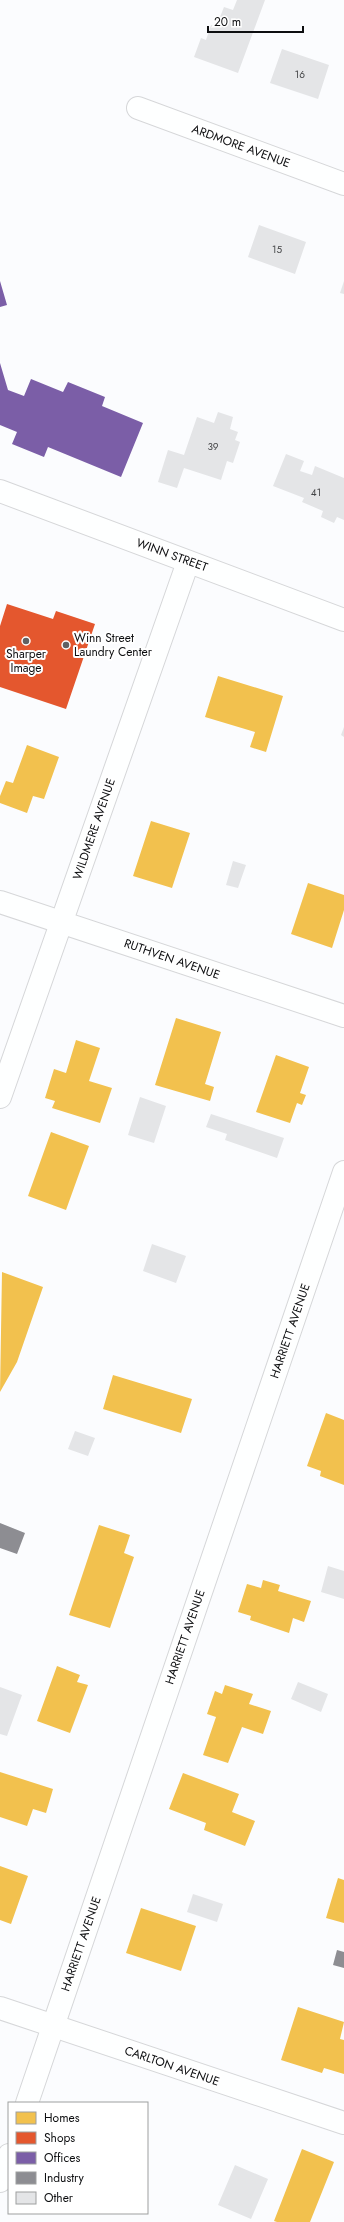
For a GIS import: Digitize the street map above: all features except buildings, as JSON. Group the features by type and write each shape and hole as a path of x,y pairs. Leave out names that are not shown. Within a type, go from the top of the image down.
{"street":[{"name":"ARDMORE AVENUE","path":"138,108 344,184"},
{"name":"WINN STREET","path":"0,491 344,620"},
{"name":"WILDMERE AVENUE","path":"0,1098 188,562"},
{"name":"RUTHVEN AVENUE","path":"0,902 344,1016"},
{"name":"HARRIETT AVENUE","path":"27,2102 344,1172"},
{"name":"CARLTON AVENUE","path":"0,2008 344,2123"},
{"path":"0,2181 8,2158"}],"place":[{"name":"Sharper Image","path":"26,641"},
{"name":"Winn Street Laundry Center","path":"66,645"}]}
